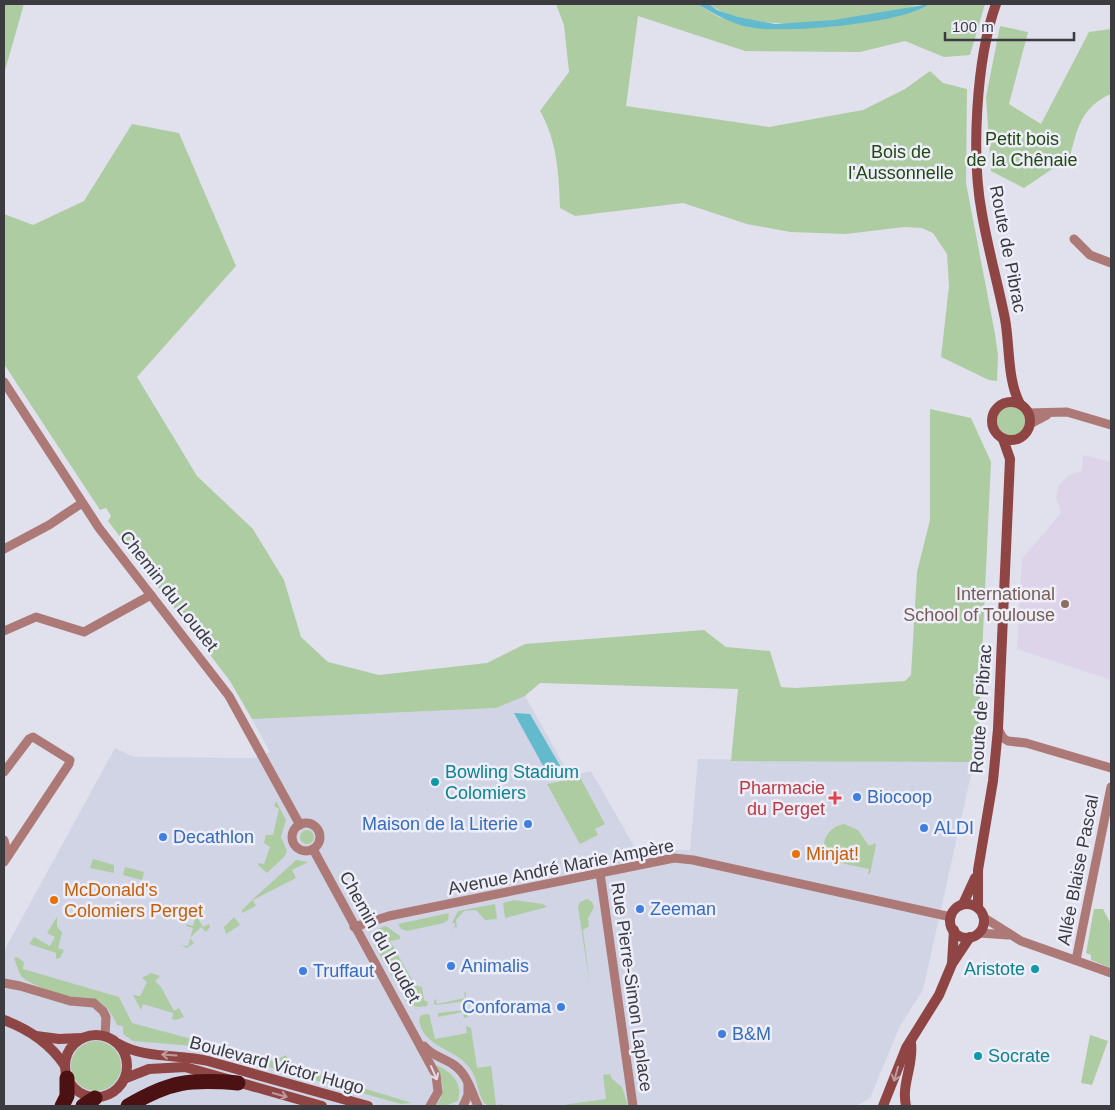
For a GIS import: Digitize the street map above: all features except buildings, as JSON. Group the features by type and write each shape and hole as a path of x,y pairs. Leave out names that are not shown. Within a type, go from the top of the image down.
{"highway":[{"path":"62,1106 67,1096 66,1072"},
{"path":"128,1106 163,1087 181,1082 205,1080 238,1083"}],"main road":[{"name":"Route de Pibrac","path":"996,4 983,52 979,103 978,184 982,214 1009,344 1012,381 1010,393 1004,403"},
{"name":"Route de Pibrac","path":"1012,381 1020,404"},
{"path":"1004,403 1020,404 1028,413 1030,424 1021,437 1012,440 1003,439 995,431 992,421 996,410 1004,403"},
{"name":"Route de Pibrac","path":"981,913 978,870 993,781 998,730 1010,459 1015,444 1021,437"},
{"name":"Route de Pibrac","path":"1003,439 1010,459"},
{"name":"Route de Pibrac","path":"963,904 978,870"},
{"path":"883,1106 906,1048 911,1043 938,995 952,964 983,926 981,913 970,904 963,904 954,910 951,917 954,930 952,964"},
{"path":"954,930 961,936 974,935"},
{"path":"4,1020 36,1036 50,1047 81,1094 89,1102 110,1095 117,1090 126,1078 127,1060 119,1044 105,1036 97,1034 82,1038 59,1039 36,1036"},
{"path":"66,1072 70,1049 82,1038"},
{"path":"906,1106 905,1084 912,1050 911,1043"},
{"name":"Boulevard Victor Hugo","path":"119,1044 135,1052 202,1060 368,1106"},
{"name":"Boulevard Victor Hugo","path":"126,1078 149,1069 174,1066 192,1068 322,1106"}],"street":[{"path":"1074,239 1090,255 1111,263"},
{"name":"Chemin du Loudet","path":"4,382 82,502 229,696 300,825"},
{"path":"1028,413 1074,413 1111,425"},
{"path":"1030,424 1052,413"},
{"path":"4,549 49,525 82,502"},
{"path":"4,631 36,617 84,632 151,595"},
{"path":"998,730 1002,738 1008,741 1026,743 1111,768"},
{"path":"4,772 29,739 33,737 70,760 6,859"},
{"name":"Allée Blaise Pascal","path":"1076,960 1111,787"},
{"path":"300,825 312,825 318,830 320,841 314,849 306,851 296,846 293,834 300,825"},
{"path":"4,840 6,859"},
{"name":"Chemin du Loudet","path":"314,849 354,927 419,1041 439,1084 436,1099 430,1106"},
{"name":"Avenue André Marie Ampère","path":"354,927 384,918 674,858 693,860 951,917"},
{"name":"Rue Pierre-Simon Laplace","path":"600,873 633,1106"},
{"path":"981,913 1008,935 1111,973"},
{"path":"974,935 1008,935"},
{"path":"4,983 70,1001 94,1003 103,1011 106,1017 105,1036"},
{"name":"Chemin du Loudet","path":"419,1041 428,1052 458,1068 478,1106"},
{"path":"463,1106 468,1095 468,1084"}],"shaded area":[{"name":"International School of Toulouse","path":"1083,455 1111,462 1111,680 1017,649 1022,559 1061,513 1056,497 1059,485 1068,476 1082,471"},
{"path":"525,696 570,776 591,771 638,853 651,850 690,850 698,759 977,762 970,779 923,990 900,1026 870,1098 856,1106 4,1106 4,951 115,748 134,757 255,758 270,752 252,719 496,708"}],"green space":[{"path":"4,4 24,4 4,74"},
{"name":"Bois de l'Aussonnelle","path":"556,4 697,4 719,17 751,28 827,27 865,22 912,12 929,4 985,4 970,55 944,57 905,41 860,52 745,51 638,16 626,106 769,127 863,110 905,89 930,71 943,83 967,89 966,183 995,334 998,355 997,381 989,380 941,357 949,286 947,254 933,233 922,228 904,227 846,234 790,232 747,224 683,203 575,216 560,208 558,170 554,146 540,111 569,72 564,25"},
{"path":"709,4 920,4 872,16 843,20 782,23 754,21 729,14"},
{"name":"Petit bois de la Chênaie","path":"1000,26 1028,32 1009,104 1041,124 1089,32 1111,29 1111,94 1093,105 1087,112 1078,128 1070,157 1024,188 991,171 986,97"},
{"path":"132,124 179,133 236,266 137,377 197,476 253,529 284,580 301,637 328,662 379,675 487,663 525,644 704,630 726,647 770,651 781,687 795,688 905,681 911,675 917,572 930,520 930,409 971,418 991,462 977,762 731,761 738,689 540,683 525,696 496,708 252,719 230,681 108,521 111,516 106,508 100,510 4,364 4,214 33,225 84,201"},
{"path":"1011,407 1021,411 1025,421 1021,431 1011,435 1001,431 997,421 1001,411"},
{"path":"580,777 605,824 595,829 598,835 580,844 547,784"},
{"path":"276,801 286,820 281,837 287,851 284,857 267,873 258,865 259,863 264,864 270,847 264,843 266,835 273,835 279,809 274,806"},
{"path":"844,824 858,830 869,846 875,843 870,874 868,874 869,869 840,862 831,858 826,853 824,842 829,832 833,828"},
{"path":"304,830 310,830 314,837 310,844 304,844 300,840 300,834"},
{"path":"93,859 114,865 114,873 90,868"},
{"path":"296,860 308,862 292,870 296,878 253,900 256,906 242,913 242,910"},
{"path":"125,867 144,872 142,880 123,875"},
{"path":"587,899 592,902 594,907 588,918 589,926 583,930 590,986 578,907 580,902"},
{"path":"514,900 543,904 547,907 505,918 503,903"},
{"path":"495,904 497,919 485,920 476,910 464,911 456,920 457,927 449,929 455,927 455,923 452,923 458,911"},
{"path":"193,907 199,908 202,913 197,917 203,927 209,924 210,927 206,932 201,927 190,938 193,928 186,926 187,924 193,926 197,910"},
{"path":"1094,909 1103,909 1111,924 1111,968 1091,960 1091,955 1086,953"},
{"path":"449,913 448,920 444,923 407,931 401,929 398,924"},
{"path":"57,917 57,926 62,933 58,948 64,950 60,958 56,959 56,953 29,944 34,937 50,946 55,937 47,933"},
{"path":"234,917 240,925 226,934 224,927"},
{"path":"386,926 400,936 400,939 390,941 415,985 422,987 424,1000 428,1002 427,1006 417,1007 408,1004 374,945 373,937 375,932"},
{"path":"190,938 194,943 187,948 181,945 188,946"},
{"path":"17,957 24,962 23,969 119,997 132,1023 274,1061 286,1055 293,1069 298,1067 300,1076 193,1046 133,1041 123,1034 123,1026 117,1025 109,1011 98,1001 57,993 25,979 21,976 14,958"},
{"path":"151,973 160,976 155,981 161,987 174,1011 179,1008 184,1017 176,1020 172,1019 173,1013 143,1004 141,1010 133,995 140,996 147,982 142,978"},
{"path":"464,992 466,993 466,1001 437,1005 434,1004 435,998 437,1004 465,998"},
{"path":"466,1010 469,1013 468,1017 464,1018 463,1012 438,1017 438,1013"},
{"path":"429,1014 435,1039 467,1033 466,1026 471,1028 477,1068 491,1066 496,1105 503,1104 503,1106 489,1106 484,1103 469,1067 427,1037 419,1021 421,1015"},
{"path":"1090,1035 1108,1041 1092,1085 1081,1083"},
{"path":"91,1041 101,1041 114,1048 121,1061 121,1071 114,1084 101,1091 91,1091 82,1087 75,1080 71,1071 71,1061 75,1052 82,1045"},
{"path":"435,1065 455,1078 459,1089 458,1101 445,1106 435,1106 443,1091 442,1081"},
{"path":"306,1071 412,1103 401,1104 304,1077"},
{"path":"610,1074 612,1079 622,1087 628,1106 555,1106 606,1099 603,1075"}],"water":[{"path":"697,4 709,4 717,10 738,17 775,24 834,20 929,4 915,11 871,22 817,28 769,29 753,28 738,24 724,19"},
{"path":"514,713 530,714 562,769 547,773"}],"place":[{"name":"International School of Toulouse","path":"1065,604"},
{"name":"Bowling Stadium Colomiers","path":"435,782"},
{"name":"Biocoop","path":"857,797"},
{"name":"Pharmacie du Perget","path":"835,798"},
{"name":"Maison de la Literie","path":"528,824"},
{"name":"ALDI","path":"924,828"},
{"name":"Decathlon","path":"163,837"},
{"name":"Minjat!","path":"796,854"},
{"name":"McDonald's Colomiers Perget","path":"54,900"},
{"name":"Zeeman","path":"640,909"},
{"name":"Animalis","path":"451,966"},
{"name":"Aristote","path":"1035,969"},
{"name":"Truffaut","path":"303,971"},
{"name":"Conforama","path":"561,1007"},
{"name":"B&M","path":"722,1034"},
{"name":"Socrate","path":"978,1056"}]}
